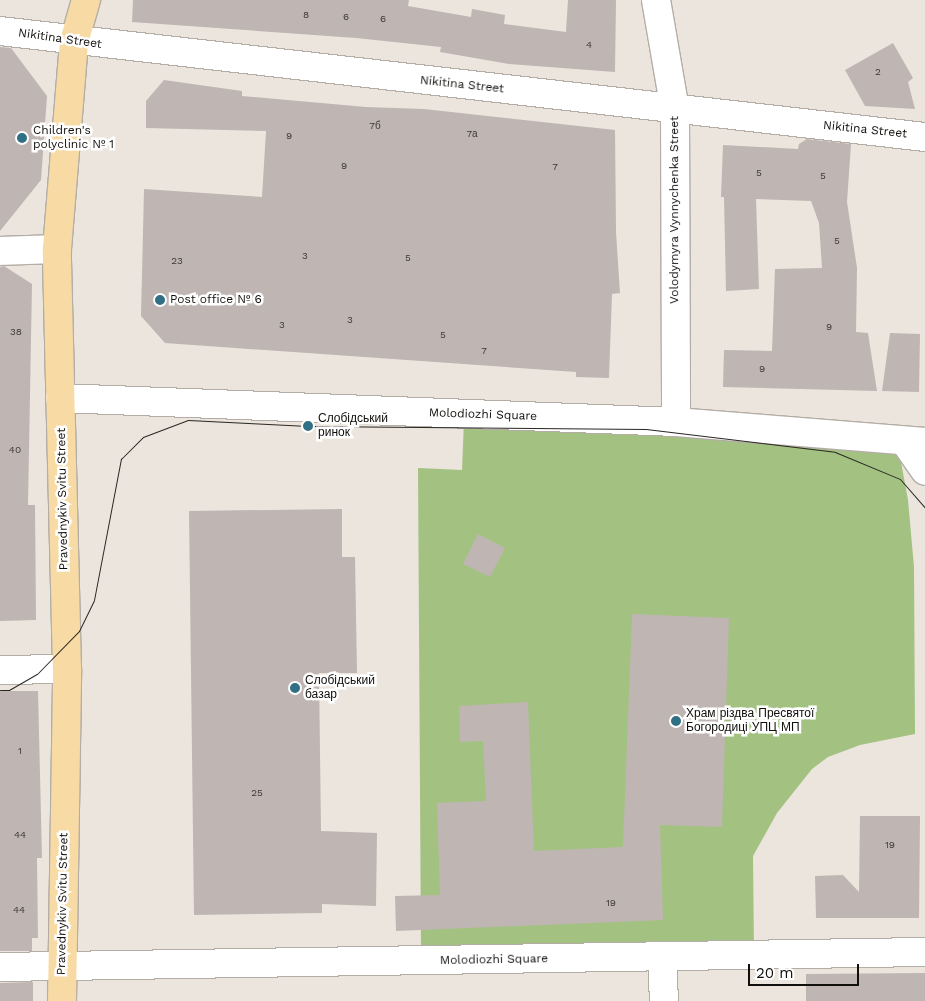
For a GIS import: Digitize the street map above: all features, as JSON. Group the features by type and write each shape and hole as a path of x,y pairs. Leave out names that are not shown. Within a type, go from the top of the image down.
{"main road":[{"name":"Pravednykiv Svitu Street","path":"62,1001 67,669 57,249 74,42 86,0"}],"street":[{"name":"Volodymyra Vynnychenka Street","path":"656,0 675,110 676,422"},
{"name":"Nikitina Street","path":"0,31 74,42 925,137"},
{"path":"0,251 57,249"},
{"name":"Molodiozhi Square","path":"60,398 676,422 915,442 925,471"},
{"path":"0,670 67,669"},
{"name":"Molodiozhi Square","path":"0,967 925,952"},
{"path":"662,957 664,1001"}],"green space":[{"path":"464,420 899,451 908,500 914,567 915,734 860,745 828,757 812,769 777,813 753,856 754,954 421,952 418,468 462,470"}],"building":[{"path":"133,0 409,0 408,6 471,17 472,9 505,15 504,24 566,32 568,0 616,0 615,72 509,64 440,52 441,47 356,38 132,22"},
{"path":"893,43 913,78 908,82 915,109 865,106 845,70"},
{"name":"Children's polyclinic № 1","path":"0,47 11,48 47,96 41,180 0,231"},
{"path":"164,80 242,91 242,96 366,107 424,109 615,130 616,232 620,293 612,294 609,378 576,377 576,372 165,343 141,316 144,189 262,197 266,131 146,128 146,101"},
{"path":"807,139 851,144 847,202 857,268 856,332 868,333 877,391 723,387 724,350 772,351 775,269 822,268 819,223 811,201 756,199 759,289 726,291 724,197 721,197 723,145 798,149 799,144"},
{"path":"4,266 32,284 28,505 35,505 36,620 0,621 0,267"},
{"path":"890,333 920,334 919,392 882,391"},
{"path":"342,509 342,557 355,557 357,673 319,673 321,831 377,833 376,906 322,904 322,913 194,915 189,511"},
{"path":"478,534 505,548 490,577 463,564"},
{"path":"632,614 729,618 722,827 660,825 663,920 396,931 395,896 440,895 437,803 486,801 483,741 460,742 459,706 528,702 534,851 623,847"},
{"path":"0,691 38,691 42,858 37,858 38,938 32,938 32,951 0,951"},
{"path":"860,816 920,816 919,918 816,918 815,876 843,875 859,892"},
{"path":"925,973 925,1001 806,1001 806,974"},
{"path":"33,982 33,1001 0,1001 0,983"}],"tram line":[{"path":"0,690 9,690 37,674 79,631 94,600 121,459 143,437 188,420 308,426 646,429 835,452 900,479 925,508"}],"place":[{"name":"Children's polyclinic № 1","path":"22,138"},
{"name":"Post office № 6","path":"160,300"},
{"name":"Слобідський ринок","path":"308,426"},
{"name":"Слобідський базар","path":"295,688"},
{"name":"Храм різдва Пресвятої Богородиці УПЦ МП","path":"676,721"}]}
